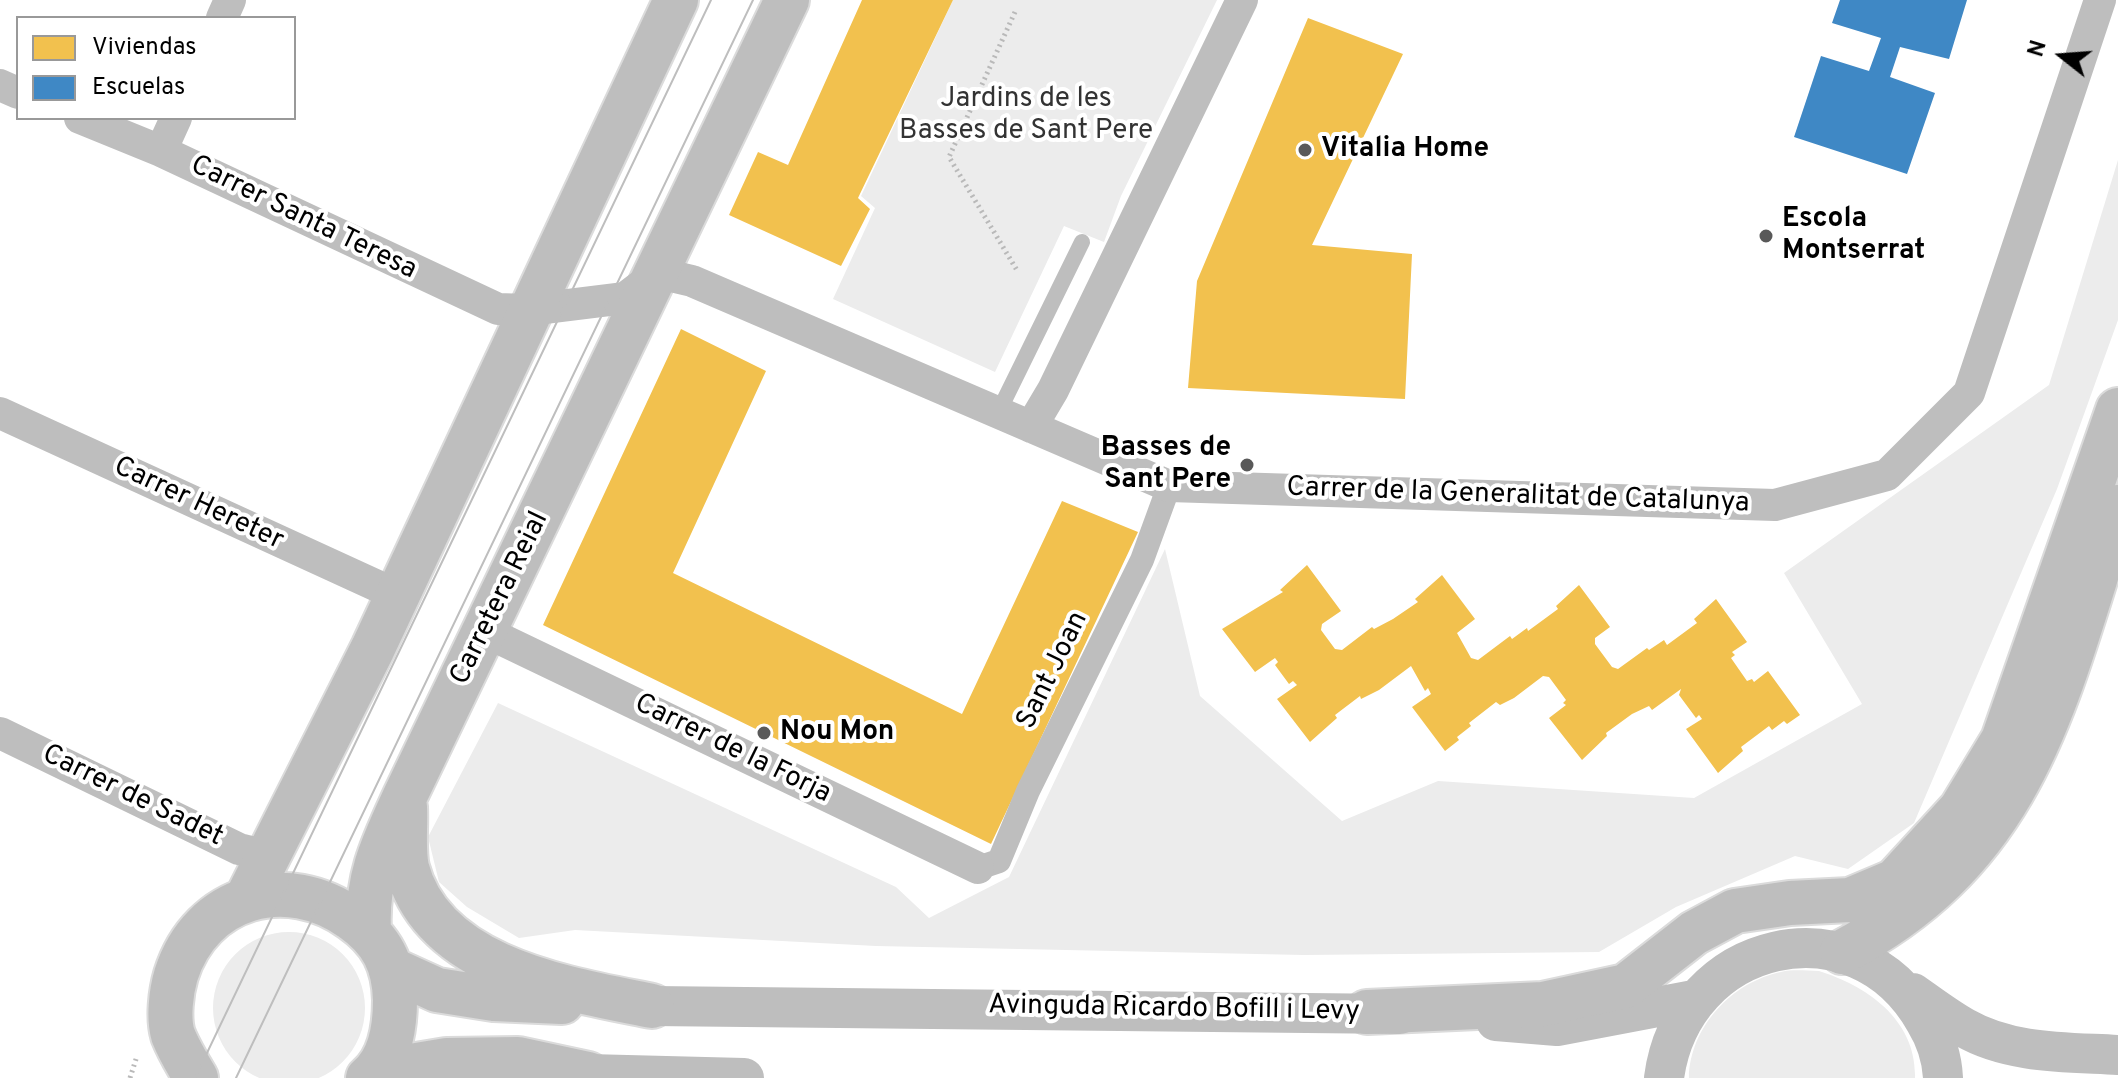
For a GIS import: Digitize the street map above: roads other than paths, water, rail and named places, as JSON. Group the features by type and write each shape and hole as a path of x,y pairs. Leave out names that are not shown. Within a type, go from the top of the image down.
{"main road":[{"path":"246,900 397,595 676,0"},
{"name":"Carretera Reial","path":"369,931 367,896 376,860 787,0"},
{"path":"1367,1012 1543,1004 1626,986 1694,933 1735,911 1790,903 1850,900 1895,881 1961,809 2003,740 2118,410"},
{"path":"1842,952 1883,931 1924,900 1973,849 2016,791 2048,724 2118,507"},
{"path":"405,796 407,868 421,898 442,925 469,948 501,966 554,986 652,1006"},
{"path":"159,1078 172,1033 172,988 181,959 197,934 219,913 246,900 281,893 321,899 369,931 393,970 393,1033 372,1075"},
{"path":"393,970 437,990 494,999 652,1006"},
{"path":"172,1033 196,1078"},
{"path":"372,1075 447,1060 518,1059 575,1076"}],"street":[{"path":"1031,427 1053,390 1242,0"},
{"name":"Carrer de la Generalitat de Catalunya","path":"658,273 692,281 1169,486 1775,505 1887,475 1969,393 2100,0"},
{"name":"Carrer Santa Teresa","path":"85,120 161,151 473,300 498,309 528,310"},
{"path":"161,151 175,120"},
{"name":"Carretera Reial","path":"528,310 625,298 658,273"},
{"name":"Carrer Hereter","path":"0,413 397,595"},
{"name":"Sant Joan","path":"978,868 999,861 1028,791 1142,560 1169,486"},
{"name":"Carrer de la Forja","path":"486,632 978,868"},
{"name":"Carrer de Sadet","path":"0,733 239,849 267,856"},
{"path":"1664,1078 1672,1037 1694,1000 1718,976 1760,954 1794,947 1842,952 1893,980 1966,1029 1996,1042 2102,1054"},
{"path":"1893,980 1915,1003 1932,1032 1942,1060 1943,1078"},
{"name":"Avinguda Ricardo Bofill i Levy","path":"652,1006 1367,1012 1557,1026 1694,1000"},
{"path":"575,1076 744,1078"}],"lane":[{"path":"998,413 1082,242"}],"tram line":[{"path":"195,1078 711,0"},
{"path":"236,1078 753,0"}],"place":[{"name":"Vitalia Home","path":"1305,150"},
{"name":"Escola Montserrat","path":"1766,236"},
{"name":"Basses de Sant Pere","path":"1247,465"},
{"name":"Nou Mon","path":"764,733"}],"park label":[{"name":"Jardins de les Basses de Sant Pere","path":"1026,116"}]}
